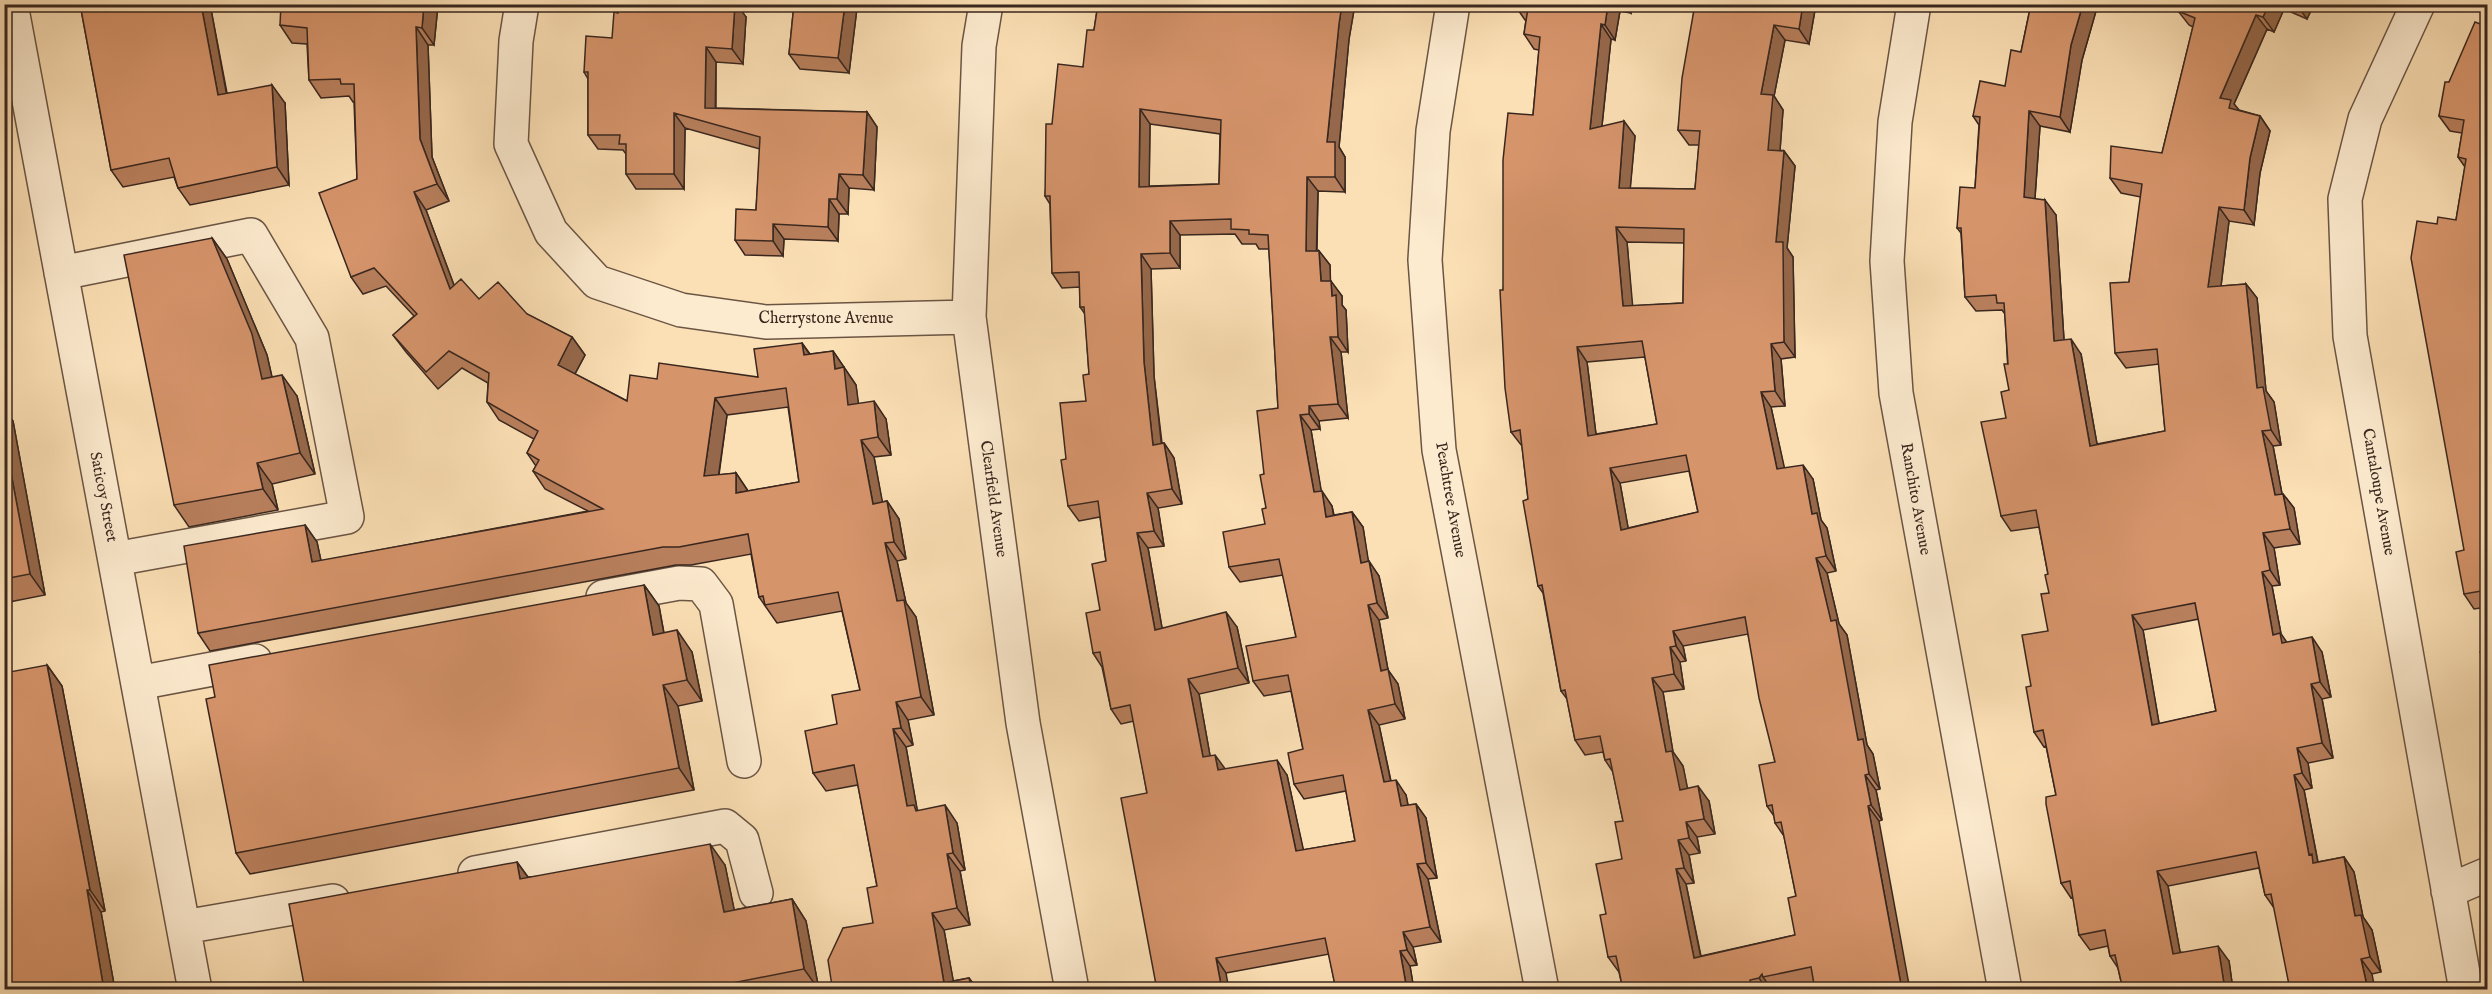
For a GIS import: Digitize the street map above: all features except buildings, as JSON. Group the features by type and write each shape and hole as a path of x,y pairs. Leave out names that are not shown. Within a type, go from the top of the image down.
{"street":[{"name":"Saticoy Street","path":"11,4 195,990"},
{"name":"Cherrystone Avenue","path":"522,4 516,41 511,144 551,232 597,282 681,310 766,322 969,317"},
{"name":"Clearfield Avenue","path":"986,4 979,46 969,317 1023,723 1072,990"},
{"name":"Peachtree Avenue","path":"1453,4 1433,131 1425,260 1439,450 1542,990"},
{"name":"Ranchito Avenue","path":"1914,4 1895,122 1887,261 1896,393 2005,990"},
{"name":"Cantaloupe Avenue","path":"2418,4 2365,119 2345,199 2350,336 2466,990"},
{"path":"61,273 251,235 312,338 345,506 347,517 115,559"},
{"path":"574,602 679,583 701,584 716,604 744,761"},
{"path":"138,682 285,656"},
{"path":"448,879 724,826 742,840 756,893"},
{"path":"2448,891 2487,874"},
{"path":"184,927 367,894"}]}
